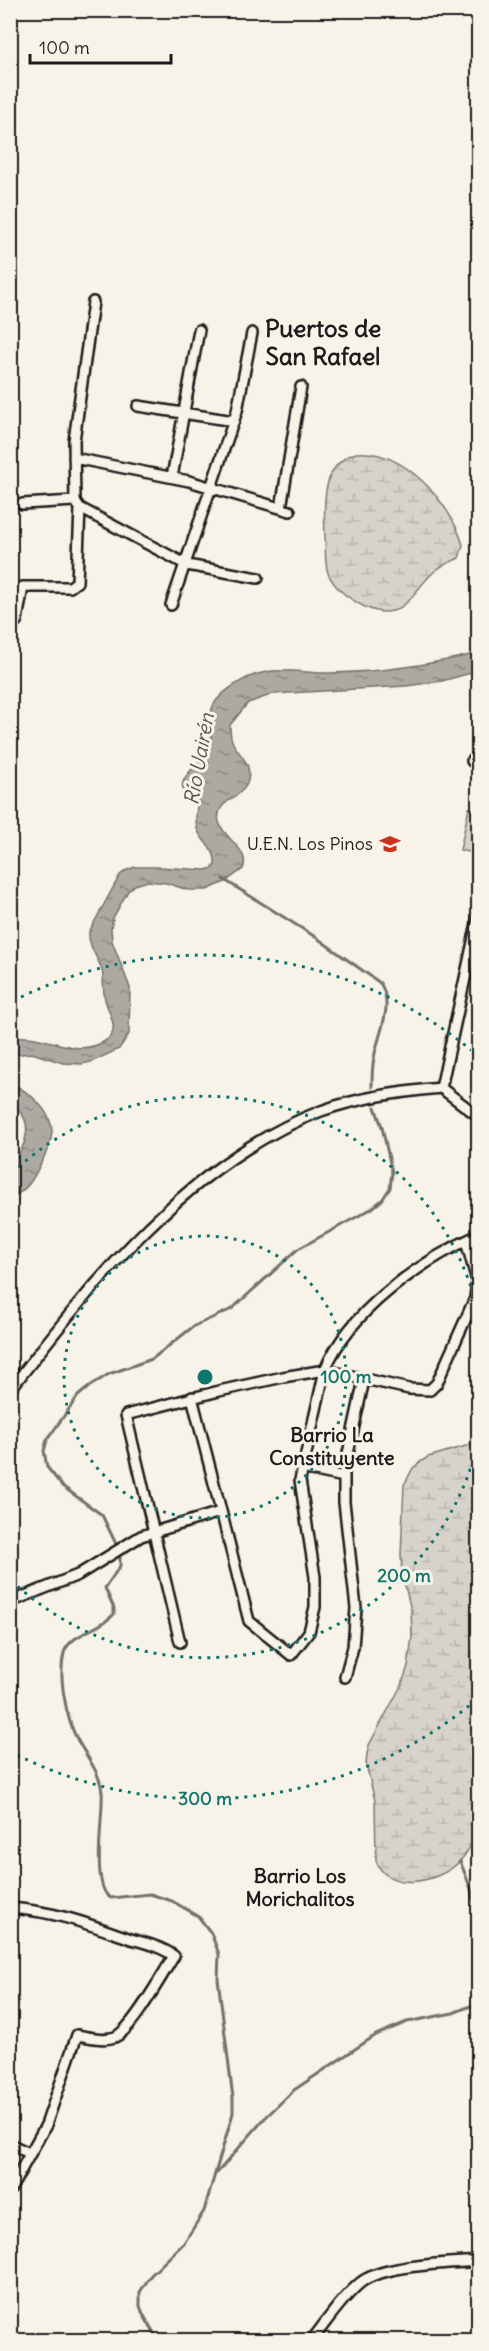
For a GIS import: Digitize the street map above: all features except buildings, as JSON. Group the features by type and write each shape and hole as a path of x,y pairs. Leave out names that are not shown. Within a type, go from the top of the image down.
{"street":[{"path":"10,628 16,620 23,587 70,587 77,582 78,505 74,458 76,418 93,302"},
{"path":"172,477 199,330"},
{"path":"171,604 234,421 252,333"},
{"path":"74,458 172,477 285,510 301,387"},
{"path":"138,406 234,421"},
{"path":"22,504 78,505 184,564 258,578"},
{"path":"441,1088 478,920"},
{"path":"10,1390 54,1334 141,1234 229,1161 286,1126 323,1110 377,1095 441,1088 478,1116"},
{"path":"192,1397 249,1621 291,1655 309,1632 316,1593 300,1491 301,1468 325,1370 339,1341 366,1310 406,1279 478,1235"},
{"path":"180,1642 126,1415 192,1397 325,1370 420,1391 430,1390 435,1387 475,1298 477,1281 466,1241"},
{"path":"345,1677 353,1647 356,1608 344,1502 344,1477 364,1380"},
{"path":"301,1468 344,1477"},
{"path":"10,1602 78,1575 153,1531 220,1512"},
{"path":"10,1908 59,1914 160,1948 174,1956 134,2017 120,2034 110,2038 78,2035 46,2125 10,2190"},
{"path":"10,2144 29,2153"},
{"path":"312,2340 347,2296 369,2277 389,2271 478,2261"}],"green space":[{"path":"356,453 374,454 408,469 437,496 448,512 463,545 459,558 438,569 406,603 389,612 365,607 349,597 334,584 327,569 324,512 327,487 336,466 344,458"},
{"path":"469,808 478,810 478,854 460,850"},
{"path":"478,1439 478,1533 473,1552 478,1586 477,1825 467,1852 451,1868 428,1879 403,1881 392,1878 382,1871 376,1861 375,1801 366,1764 369,1745 402,1684 408,1666 412,1637 411,1610 402,1574 401,1555 404,1485 413,1468 428,1457 466,1446"}],"water":[{"path":"478,653 478,671 442,681 406,686 273,694 248,703 230,725 230,734 247,764 248,780 241,791 221,808 219,814 222,828 243,856 243,869 225,882 207,890 188,890 166,883 148,881 135,885 128,891 113,918 111,928 112,941 130,988 129,1034 119,1049 82,1064 63,1063 32,1053 11,1055 11,1038 35,1038 81,1048 93,1046 110,1037 113,1027 104,995 102,971 91,946 89,932 120,875 135,867 205,870 215,865 214,855 197,827 196,797 185,792 182,787 186,776 209,748 213,707 226,691 246,679 266,672 367,671 442,661"},
{"path":"11,1084 32,1097 44,1109 52,1132 48,1148 32,1179 22,1191 11,1198 11,1163 25,1142 26,1125 19,1111 11,1106"}],"waterway":[{"path":"223,879 317,938 380,983 384,992 386,1010 373,1061 372,1087"},
{"path":"116,1544 102,1515 62,1486 47,1467 44,1451 47,1440 78,1396 90,1386 109,1374 152,1359 194,1326 232,1309 298,1249 371,1209 382,1200 390,1188 392,1172 375,1107"},
{"path":"120,1557 120,1566 105,1588 114,1608 114,1614 67,1646 62,1662 64,1697 69,1720 101,1785 99,1850 101,1880 105,1891 111,1898 150,1894 172,1901 198,1916 211,1933 219,1954 218,1979 233,2098 233,2113 204,2211 184,2243 151,2275 140,2292 140,2306 158,2340"},
{"path":"460,1861 471,1889 478,1922"},
{"path":"217,2173 265,2118 294,2090 376,2035 407,2022 453,2013 478,2003"}],"place":[{"name":"U.E.N. Los Pinos","path":"390,844"}],"district":[{"name":"Puertos de San Rafael","path":"323,343"},
{"name":"Barrio La Constituyente","path":"332,1446"},
{"name":"Barrio Los Morichalitos","path":"300,1888"}],"water label":[{"name":"Río Uairén","path":"199,759"}]}
